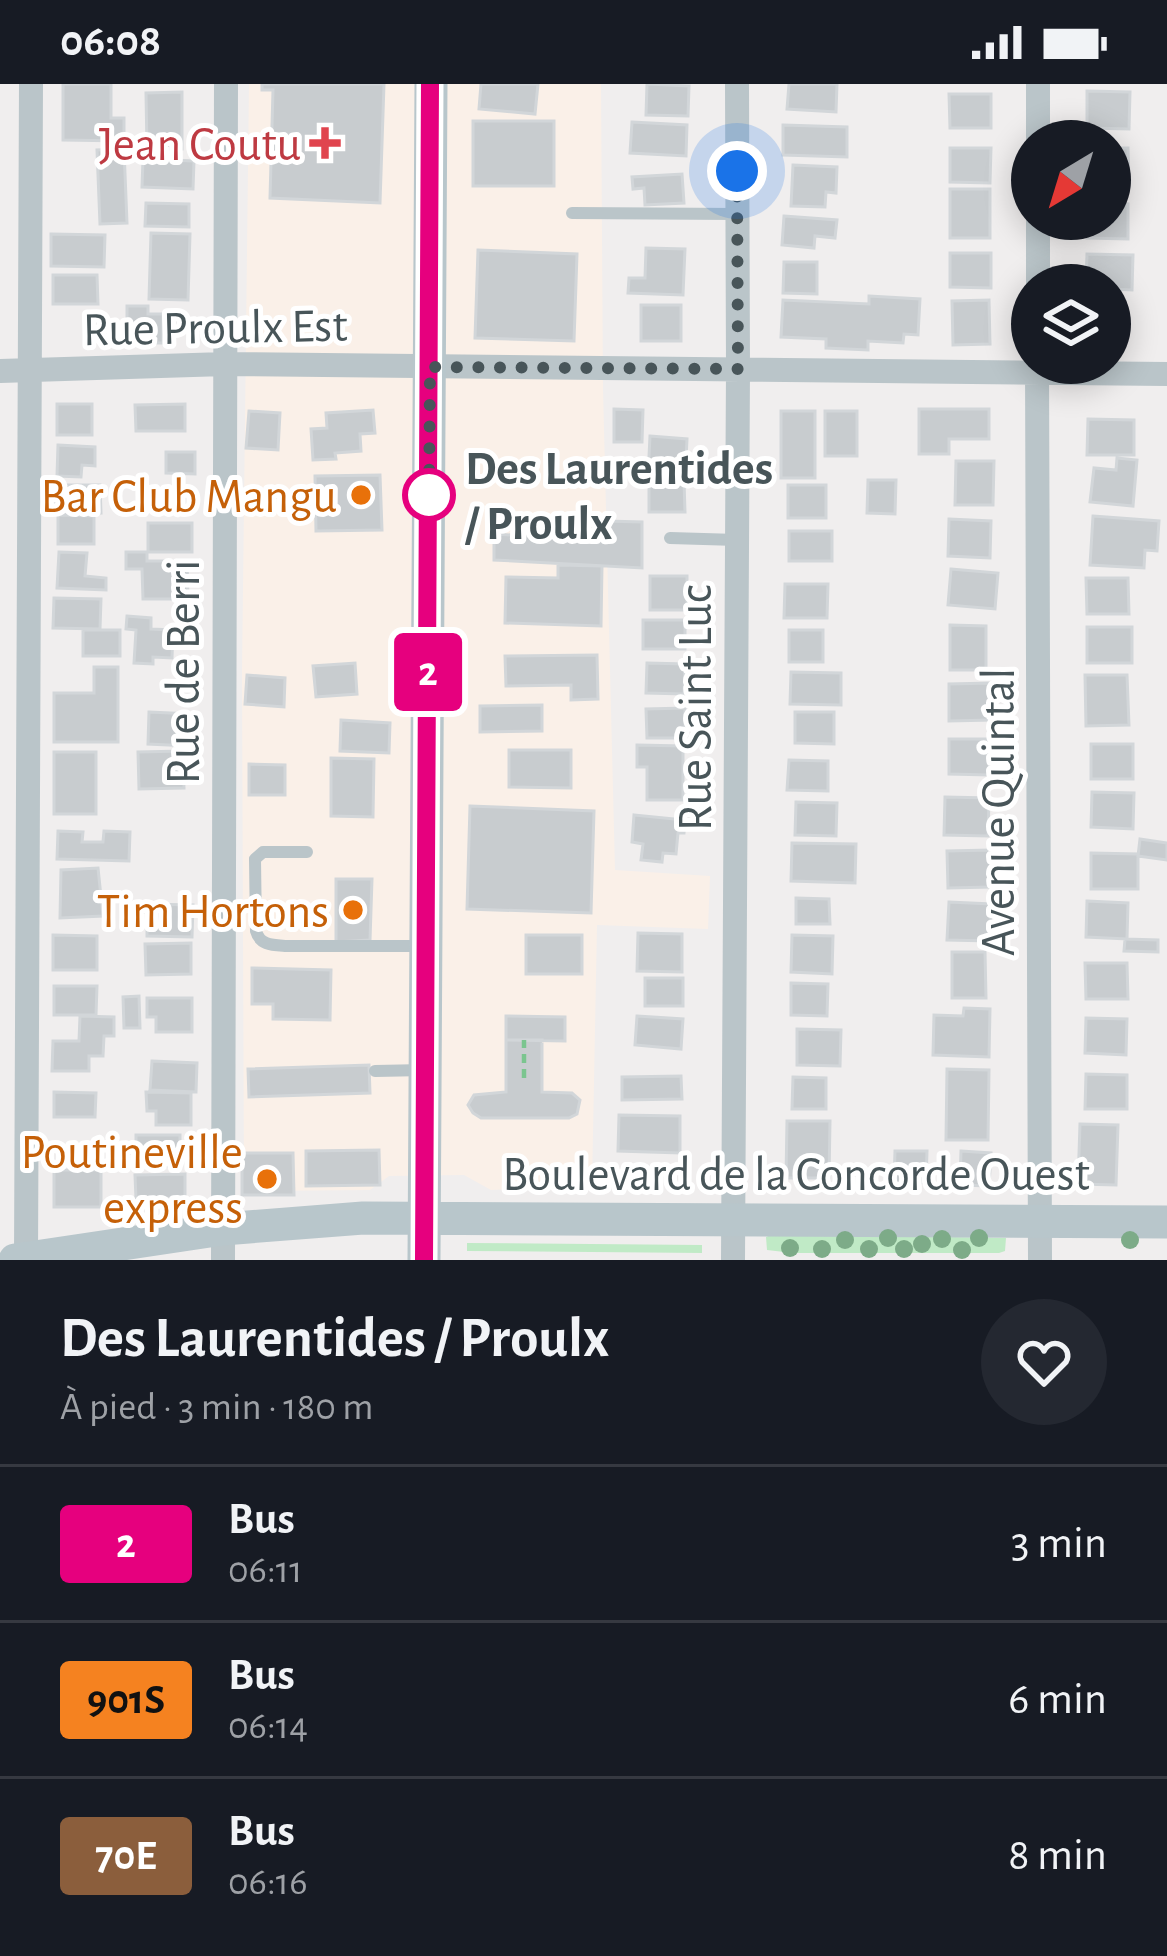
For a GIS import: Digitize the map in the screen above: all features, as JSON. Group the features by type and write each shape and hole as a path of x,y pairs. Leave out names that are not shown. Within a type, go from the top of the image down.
{"main road":[{"path":"424,1260 430,84"},
{"name":"Boulevard de la Concorde Ouest","path":"15,1260 223,1245 328,1220 1167,1222"}],"street":[{"path":"26,1259 31,84"},
{"name":"Rue de Berri","path":"223,1245 226,84"},
{"name":"Rue Saint Luc","path":"733,1260 737,84"},
{"path":"1038,84 1038,120"},
{"name":"Rue Proulx Est","path":"0,371 225,364 1011,368"},
{"name":"Rue Proulx Est","path":"1131,372 1167,374"},
{"name":"Avenue Quintal","path":"1037,384 1040,1260"}],"lane":[{"path":"572,213 737,214"},
{"path":"670,538 736,540"},
{"path":"307,852 263,852 255,859 256,931 261,940 287,946 427,946"},
{"path":"375,1071 426,1070"}],"path":[{"path":"524,1040 524,1078"}],"shaded area":[{"path":"249,84 601,84 615,870 710,876 708,929 597,925 592,1186 491,1190 464,1175 389,1176 370,1190 244,1191 242,672"}],"green space":[{"path":"766,1237 1006,1238 1005,1251 999,1253 793,1253 767,1250"},
{"path":"467,1243 702,1245 702,1253 467,1251"}],"building":[{"path":"63,84 111,84 111,118 124,118 124,141 63,140"},
{"path":"262,84 384,84 380,203 270,198 273,90 262,90"},
{"path":"481,84 538,84 535,114 479,109"},
{"path":"647,84 689,86 688,116 646,115"},
{"path":"789,84 837,84 836,112 787,109"},
{"path":"1087,91 1130,92 1129,120 1087,120"},
{"path":"182,92 182,149 147,149 146,93"},
{"path":"949,94 991,94 991,128 950,128"},
{"path":"473,121 554,121 554,186 473,186"},
{"path":"632,122 687,125 686,156 630,153"},
{"path":"783,125 847,127 847,157 783,155"},
{"path":"950,148 991,148 990,183 950,182"},
{"path":"124,149 127,223 100,224 97,150"},
{"path":"143,159 194,161 193,189 142,187"},
{"path":"793,165 837,167 836,193 826,192 825,207 791,206"},
{"path":"682,174 684,203 645,205 644,188 633,189 632,177"},
{"path":"950,189 990,189 990,238 950,238"},
{"path":"146,203 189,204 189,227 145,226"},
{"path":"784,216 837,220 835,238 815,236 814,248 782,245"},
{"path":"151,233 190,234 188,300 149,299"},
{"path":"51,234 105,235 104,267 51,266"},
{"path":"646,248 685,249 683,295 628,293 629,278 645,278"},
{"path":"478,250 577,254 574,341 475,338"},
{"path":"950,253 991,253 991,288 950,287"},
{"path":"1087,254 1133,255 1132,290 1131,264 1087,264"},
{"path":"784,262 817,262 817,294 783,293"},
{"path":"53,275 97,275 98,304 53,304"},
{"path":"869,296 920,299 918,335 904,334 903,343 868,341 868,350 826,348 826,339 781,337 783,300 869,304"},
{"path":"989,300 990,344 953,345 952,301"},
{"path":"641,305 681,305 681,341 641,341"},
{"path":"127,306 148,306 148,314 163,314 163,343 127,343"},
{"path":"57,404 92,404 92,435 57,435"},
{"path":"185,404 185,431 136,431 135,405"},
{"path":"614,409 643,410 642,442 614,442"},
{"path":"919,409 989,409 989,439 949,439 949,454 919,454"},
{"path":"373,410 375,433 360,434 361,451 313,460 311,429 327,428 326,413"},
{"path":"249,411 280,413 278,450 246,448"},
{"path":"781,411 815,411 815,478 781,478"},
{"path":"825,411 857,411 857,456 825,456"},
{"path":"1088,419 1134,420 1134,455 1087,455"},
{"path":"650,436 687,439 685,480 648,477"},
{"path":"58,445 95,447 95,466 82,465 81,477 57,476"},
{"path":"166,452 195,452 195,474 166,473"},
{"path":"1117,458 1137,460 1133,506 1090,502 1094,468 1116,470"},
{"path":"956,461 994,461 993,505 955,505"},
{"path":"380,475 382,530 316,531 315,476"},
{"path":"868,480 896,480 895,514 867,513"},
{"path":"684,481 685,512 649,512 649,482"},
{"path":"55,485 100,485 101,513 56,514"},
{"path":"788,485 826,485 826,518 788,518"},
{"path":"58,515 94,516 94,544 58,544"},
{"path":"1093,516 1159,521 1157,551 1145,550 1144,568 1090,565"},
{"path":"529,519 642,522 642,568 494,560 494,534 528,536"},
{"path":"949,519 991,521 990,558 948,556"},
{"path":"148,523 192,523 192,552 148,552"},
{"path":"789,531 832,531 832,561 789,561"},
{"path":"59,552 87,553 85,576 106,578 106,590 57,588"},
{"path":"126,552 147,552 147,561 187,561 188,599 143,599 142,569 126,569"},
{"path":"558,565 602,566 601,626 505,623 506,577 558,578"},
{"path":"951,569 998,573 995,609 948,605"},
{"path":"650,576 687,576 687,610 650,610"},
{"path":"1086,578 1128,578 1129,614 1087,614"},
{"path":"785,584 828,584 827,618 784,618"},
{"path":"54,598 101,599 100,629 53,628"},
{"path":"127,616 151,618 151,629 173,630 172,658 134,663 136,630 126,629"},
{"path":"643,620 685,620 685,649 643,649"},
{"path":"950,625 986,626 986,670 950,670"},
{"path":"1087,627 1132,627 1132,663 1087,663"},
{"path":"83,630 120,630 120,656 83,656"},
{"path":"789,630 823,630 823,662 789,662"},
{"path":"597,655 598,699 571,700 571,685 506,686 505,656"},
{"path":"355,663 357,694 316,697 313,666"},
{"path":"647,663 685,664 684,694 646,693"},
{"path":"94,667 118,667 118,742 54,742 54,693 94,693"},
{"path":"791,672 841,673 841,705 790,704"},
{"path":"247,675 285,678 284,707 245,704"},
{"path":"1085,675 1127,675 1129,725 1086,726"},
{"path":"991,683 992,720 949,721 949,684"},
{"path":"542,705 542,731 480,732 480,706"},
{"path":"685,708 685,738 647,738 646,709"},
{"path":"149,712 191,714 189,746 148,744"},
{"path":"795,712 834,712 834,744 795,743"},
{"path":"341,720 390,723 389,753 340,751"},
{"path":"949,739 990,739 989,775 949,774"},
{"path":"1091,744 1133,744 1133,779 1091,779"},
{"path":"637,745 683,746 683,800 647,800 647,767 637,767"},
{"path":"509,750 571,750 571,788 509,787"},
{"path":"183,751 184,788 139,789 138,752"},
{"path":"54,752 96,752 96,814 54,814"},
{"path":"331,758 374,759 373,817 331,816"},
{"path":"789,760 828,761 828,791 787,790"},
{"path":"249,764 285,765 285,795 249,795"},
{"path":"1092,792 1134,793 1133,829 1091,827"},
{"path":"945,797 989,798 988,836 944,835"},
{"path":"796,802 837,803 836,836 795,835"},
{"path":"470,806 594,811 591,913 467,909"},
{"path":"634,815 685,820 676,854 663,853 662,862 641,860 643,844 632,842"},
{"path":"58,831 83,832 82,842 103,842 104,831 130,832 129,861 57,859"},
{"path":"1140,839 1167,843 1167,860 1138,856"},
{"path":"792,843 856,844 855,883 791,881"},
{"path":"990,850 991,887 948,888 947,851"},
{"path":"1091,853 1138,854 1138,889 1091,889"},
{"path":"98,868 103,916 60,918 61,870"},
{"name":"Tim Hortons","path":"336,879 372,879 370,940 336,942"},
{"path":"796,898 829,899 830,924 796,924"},
{"path":"1087,901 1128,903 1127,939 1086,937"},
{"path":"949,902 991,904 990,941 947,940"},
{"path":"147,904 193,905 192,937 147,936"},
{"path":"638,933 682,934 682,972 637,971"},
{"path":"53,935 97,936 97,970 53,970"},
{"path":"526,935 582,935 582,974 526,974"},
{"path":"792,935 833,936 832,974 791,972"},
{"path":"1125,939 1158,940 1158,952 1124,951"},
{"path":"191,943 191,974 146,975 145,944"},
{"path":"952,952 985,952 986,998 952,998"},
{"path":"1085,963 1127,963 1128,999 1086,999"},
{"path":"252,968 331,970 330,1020 273,1019 273,1004 252,1004"},
{"path":"645,978 683,978 683,1006 645,1006"},
{"path":"791,983 828,984 827,1016 791,1015"},
{"path":"54,986 97,986 96,1015 54,1015"},
{"path":"139,996 140,1028 124,1028 123,997"},
{"path":"147,998 192,998 192,1032 156,1032 156,1017 147,1017"},
{"path":"964,1008 990,1009 989,1057 933,1055 934,1015 963,1016"},
{"path":"80,1016 114,1017 114,1036 104,1036 103,1056 89,1056 89,1071 52,1071 53,1041 79,1041"},
{"path":"506,1016 565,1017 565,1041 506,1040"},
{"path":"637,1016 683,1019 681,1049 635,1045"},
{"path":"1086,1018 1127,1019 1126,1055 1085,1053"},
{"path":"797,1029 841,1030 840,1066 797,1065"},
{"path":"506,1040 542,1040 542,1092 572,1093 580,1100 577,1114 569,1118 481,1118 473,1113 468,1105 474,1095 506,1092"},
{"path":"152,1061 197,1063 196,1092 150,1090"},
{"path":"369,1065 370,1093 249,1097 248,1069"},
{"path":"947,1069 989,1070 988,1140 946,1140"},
{"path":"1086,1074 1127,1075 1127,1109 1085,1109"},
{"path":"681,1076 682,1099 622,1100 622,1077"},
{"path":"793,1077 826,1078 826,1109 792,1109"},
{"path":"54,1092 96,1093 95,1117 54,1117"},
{"path":"146,1092 191,1093 191,1125 156,1125 156,1111 147,1111"},
{"path":"619,1115 680,1116 680,1153 618,1151"},
{"path":"787,1121 830,1121 829,1178 786,1178"},
{"path":"1080,1124 1118,1125 1116,1185 1078,1184"},
{"path":"136,1135 180,1135 180,1166 136,1162"},
{"path":"379,1150 380,1185 306,1186 306,1151"},
{"path":"895,1151 927,1151 926,1183 894,1182"},
{"path":"961,1151 991,1153 989,1186 960,1185"},
{"path":"242,1153 293,1153 294,1195 242,1195"},
{"path":"54,1170 101,1170 101,1207 54,1207"},
{"path":"185,1174 185,1198 136,1199 135,1175"}],"bus line":[{"name":"2","path":"424,1260 430,84"}],"place":[{"name":"Jean Coutu","path":"325,143"},
{"name":"Bar Club Mangu","path":"361,495"},
{"name":"Des Laurentides / Proulx","path":"429,495"},
{"name":"Tim Hortons","path":"353,910"},
{"name":"Poutineville express","path":"267,1179"}],"route":[{"path":"429,495 429,504 430,367 738,369 737,171"}]}
